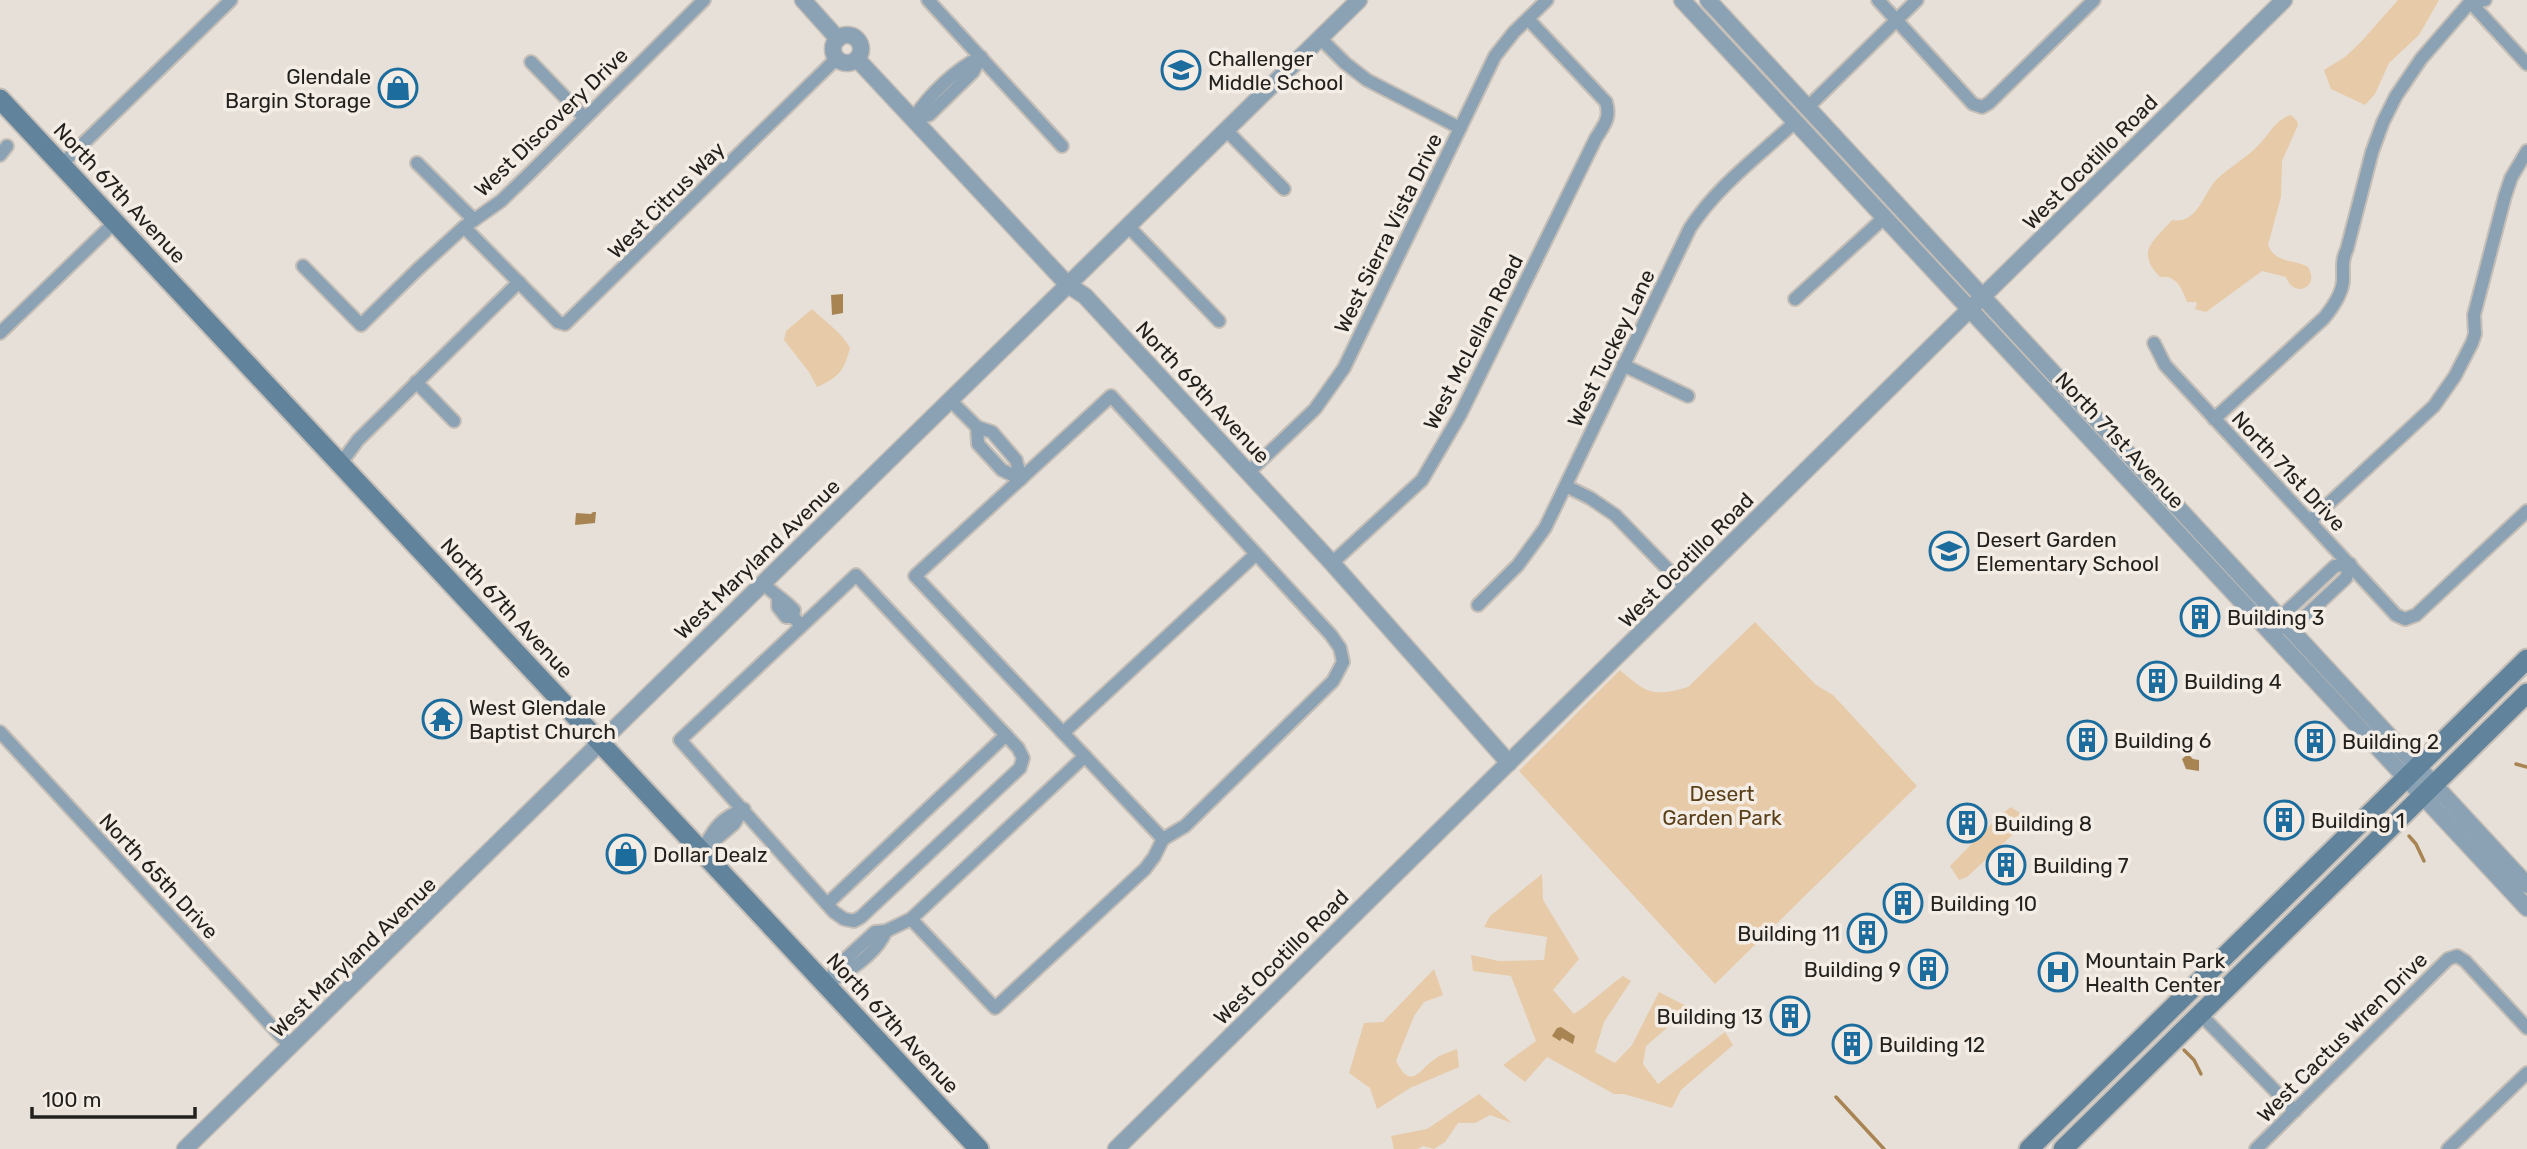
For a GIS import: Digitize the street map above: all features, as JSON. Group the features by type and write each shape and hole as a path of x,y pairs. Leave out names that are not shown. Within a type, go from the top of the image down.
{"main road":[{"name":"North 67th Avenue","path":"0,99 979,1149"},
{"path":"2029,1149 2527,659"},
{"path":"2050,1128 2065,1147 2527,693"}],"street":[{"path":"62,164 231,0"},
{"path":"682,0 693,11"},
{"name":"West Discovery Drive","path":"303,267 362,325 418,269 469,224 501,201 704,0"},
{"name":"North 69th Avenue","path":"803,0 838,39 849,35 857,39 861,50 857,59 1068,285 1085,296 1249,472 1509,763"},
{"path":"928,0 1062,146"},
{"name":"West Maryland Avenue","path":"185,1149 1359,0"},
{"name":"West Sierra Vista Drive","path":"1249,472 1315,409 1343,368 1495,56 1504,43 1547,0"},
{"name":"North 71st Avenue","path":"1682,0 2273,635 2527,885"},
{"name":"North 71st Avenue","path":"1709,0 2287,623 2412,772"},
{"path":"1878,0 1973,104 1982,107 2094,0"},
{"path":"1808,107 1917,0"},
{"name":"West Ocotillo Road","path":"1116,1149 2284,0"},
{"path":"2214,419 2324,318 2334,305 2344,279 2342,259 2380,128 2396,96 2421,59 2472,2 2485,0"},
{"path":"2472,2 2527,64"},
{"name":"West McLellan Road","path":"1332,563 1422,480 1461,415 1596,138 1608,119 1606,102 1528,19"},
{"path":"1320,38 1367,80 1460,128"},
{"path":"838,39 833,48 837,58 847,63 857,59"},
{"path":"913,119 929,114 973,72 981,57"},
{"name":"West Citrus Way","path":"417,163 519,282 558,322 565,324 837,58"},
{"path":"531,62 586,118"},
{"name":"West Tuckey Lane","path":"1478,605 1533,548 1566,486 1685,239 1705,205 1796,121"},
{"path":"1226,130 1284,189"},
{"path":"2310,521 2423,418 2455,376 2474,334 2473,315 2511,178 2527,151"},
{"path":"1795,299 1885,217"},
{"path":"0,333 115,222"},
{"path":"1128,226 1219,321"},
{"path":"341,463 358,440 519,282"},
{"name":"North 71st Drive","path":"2154,343 2165,365 2396,615 2404,619 2416,615 2527,511"},
{"path":"1623,365 1688,396"},
{"path":"416,382 454,421"},
{"path":"911,919 995,1008 1145,869 1163,839 1185,826 1294,720 1333,681 1343,662 1331,635 1111,396 915,576 1163,839"},
{"path":"950,400 976,427 992,432 1016,460 1021,479"},
{"path":"1566,486 1615,515 1686,589"},
{"path":"1063,733 1256,554"},
{"path":"2273,635 2287,623 2288,610 2336,566 2350,564"},
{"path":"856,575 1018,748 1023,758 1020,768 854,921 844,919 827,904 680,740 797,621 856,575"},
{"path":"763,583 778,599 778,607 786,617 797,621"},
{"name":"North 65th Drive","path":"0,732 291,1047"},
{"path":"827,904 1006,736"},
{"path":"826,984 850,971 881,942 886,931 911,919 1085,756"},
{"name":"North 71st Avenue","path":"2429,790 2527,908"},
{"path":"702,850 716,826 727,816 744,809"},
{"name":"West Cactus Wren Drive","path":"2256,1149 2448,959 2457,956 2527,1028"},
{"path":"2200,1014 2295,1111"},
{"path":"2448,1149 2527,1073"}],"green space":[{"path":"2398,0 2439,0 2419,35 2389,63 2375,94 2365,105 2331,89 2324,70 2345,57 2360,43"},
{"path":"2291,115 2298,125 2282,161 2281,197 2268,245 2280,258 2307,266 2311,273 2309,284 2305,288 2295,288 2286,277 2262,271 2206,312 2195,309 2196,302 2187,302 2175,281 2160,277 2153,268 2148,253 2150,247 2172,220 2188,218 2194,213 2217,179 2258,146 2278,122"},
{"path":"812,309 838,332 850,348 840,372 817,387 784,340 786,331"},
{"name":"Desert Garden Park","path":"1755,622 1816,685 1833,695 1917,786 1715,984 1519,771 1620,670 1650,691 1666,692 1688,687"},
{"path":"2011,807 2021,814 2022,826 1967,877 1959,880 1950,866"},
{"path":"1542,874 1543,900 1579,959 1553,990 1574,1014 1623,976 1631,981 1604,1022 1595,1052 1615,1063 1632,1045 1659,992 1690,1008 1646,1046 1643,1064 1658,1084 1725,1032 1733,1045 1681,1090 1672,1108 1624,1094 1614,1094 1547,1057 1525,1082 1503,1065 1536,1041 1511,976 1473,971 1471,955 1499,961 1544,960 1547,937 1484,927 1490,916"},
{"path":"1434,969 1443,995 1424,1002 1414,1016 1396,1061 1411,1077 1437,1057 1457,1049 1459,1067 1410,1088 1377,1109 1370,1088 1349,1073 1364,1023 1383,1022"},
{"path":"1479,1094 1512,1123 1490,1115 1475,1123 1458,1123 1445,1142 1434,1149 1423,1146 1418,1149 1394,1149 1391,1136 1427,1129"}],"shaded area":[{"path":"843,294 843,313 832,315 831,295"},
{"path":"596,512 595,523 575,525 576,513"},
{"path":"2188,754 2199,760 2199,771 2186,769 2182,759"},
{"path":"1561,1027 1575,1036 1573,1044 1552,1036 1557,1028"}],"waterway":[{"path":"2516,764 2527,767"},
{"path":"2409,836 2424,861"},
{"path":"2184,1050 2194,1060 2201,1074"},
{"path":"1836,1097 1884,1149"}],"place":[{"name":"Challenger Middle School","path":"1181,70"},
{"name":"Glendale Bargin Storage","path":"398,88"},
{"name":"Desert Garden Elementary School","path":"1949,551"},
{"name":"Building 3","path":"2200,617"},
{"name":"Building 4","path":"2157,681"},
{"name":"West Glendale Baptist Church","path":"442,719"},
{"name":"Building 6","path":"2087,740"},
{"name":"Building 2","path":"2315,741"},
{"name":"Building 1","path":"2284,820"},
{"name":"Building 8","path":"1967,823"},
{"name":"Dollar Dealz","path":"626,854"},
{"name":"Building 7","path":"2006,865"},
{"name":"Building 10","path":"1903,903"},
{"name":"Building 11","path":"1867,933"},
{"name":"Building 9","path":"1928,969"},
{"name":"Mountain Park Health Center","path":"2058,972"},
{"name":"Building 13","path":"1790,1016"},
{"name":"Building 12","path":"1852,1044"}]}
